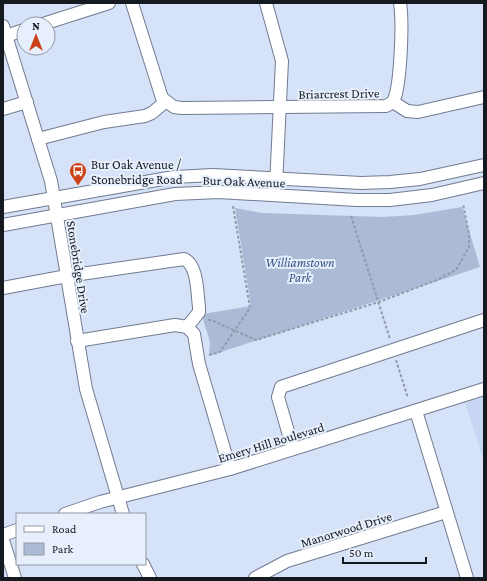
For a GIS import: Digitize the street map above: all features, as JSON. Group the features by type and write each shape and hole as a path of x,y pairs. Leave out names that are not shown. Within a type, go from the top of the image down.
{"street":[{"path":"56,20 109,3"},
{"path":"38,139 104,122 145,116 152,113 165,102 159,92 132,3"},
{"path":"266,3 282,61 276,196"},
{"name":"Briarcrest Drive","path":"165,102 174,107 182,108 386,106 393,102 396,96 402,20 400,3"},
{"path":"4,33 16,31"},
{"name":"Stonebridge Drive","path":"4,33 51,181 86,389 123,513"},
{"path":"393,102 407,111 418,112 484,97"},
{"path":"3,109 27,102"},
{"name":"Bur Oak Avenue","path":"3,207 174,177 213,175 390,182 420,179 484,165"},
{"name":"Bur Oak Avenue","path":"3,225 175,194 219,192 356,200 400,199 432,195 484,183"},
{"path":"3,288 67,276 184,259 189,261 193,267 199,307 199,312 187,327"},
{"path":"293,450 278,397 281,387 484,320"},
{"path":"77,341 175,326 187,327 194,334 196,340 199,364 230,470"},
{"name":"Emery Hill Boulevard","path":"68,513 118,498 230,470 484,389"},
{"path":"416,411 467,578"},
{"name":"Manorwood Drive","path":"256,578 274,573 287,561 446,512"},
{"path":"3,535 16,530"},
{"path":"3,540 15,578"},
{"path":"144,565 150,578"}],"path":[{"path":"203,320 211,320 256,340 379,302 437,280 456,270 469,247 469,234 463,204"},
{"path":"208,355 220,352 248,311 250,304 234,206"},
{"path":"351,216 408,398"}],"shaded area":[{"path":"484,397 484,461 465,403"}],"green space":[{"name":"Williamstown Park","path":"462,207 480,267 209,356 210,342 202,316 203,314 251,306 235,208 262,213 383,217 414,215"}],"place":[{"name":"Bur Oak Avenue / Stonebridge Road","path":"78,186"}]}
